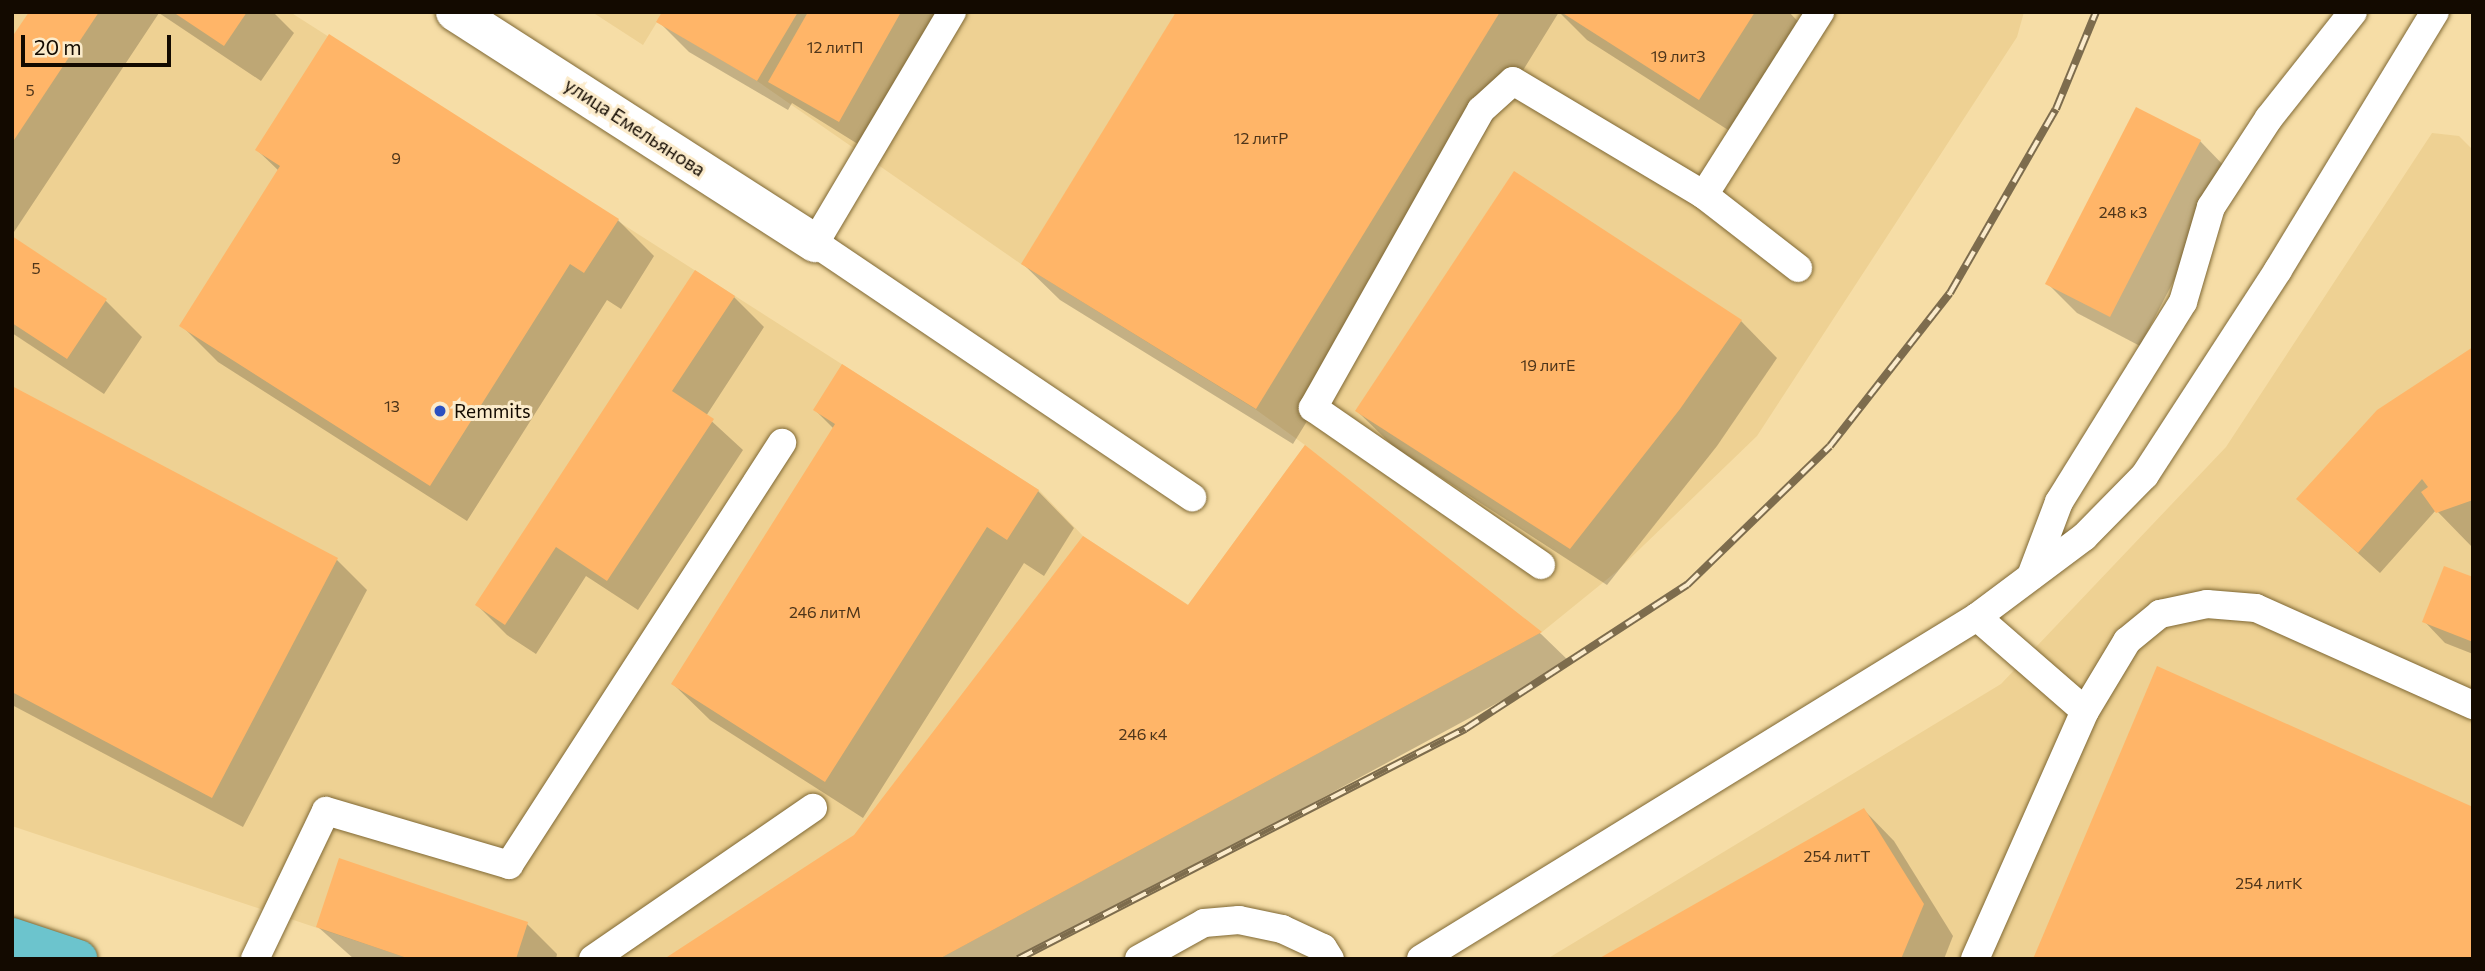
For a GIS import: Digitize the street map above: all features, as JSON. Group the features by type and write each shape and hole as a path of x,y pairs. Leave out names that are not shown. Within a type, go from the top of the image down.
{"main road":[{"path":"12,937 78,959"}],"street":[{"name":"улица Емельянова","path":"455,12 815,243"}],"lane":[{"path":"953,12 815,243 1192,497"},
{"path":"1704,195 1821,12"},
{"path":"2032,576 2059,502 2183,302 2211,207 2269,118 2353,12"},
{"path":"1421,959 1977,617 2084,537 2146,475 2278,270 2435,12"},
{"path":"1541,565 1314,408 1481,110 1513,81 1704,195 1798,268"},
{"path":"255,959 326,811 509,865 782,443"},
{"path":"1975,959 2085,711 2127,641 2160,614 2207,604 2256,608 2473,705"},
{"path":"1977,617 2085,711"},
{"path":"593,959 813,808"},
{"path":"1139,959 1204,923 1239,920 1282,929 1323,948 1330,959"}],"shaded area":[{"path":"12,12 290,12 1039,490 1083,536 1188,605 1305,445 1255,409 1021,264 757,81 657,22 643,45 592,12 2024,12 2017,37 1757,436 1616,572 1542,632 939,959 410,959 12,826"},
{"path":"2432,133 2459,136 2473,150 2473,959 1547,959 2001,684 2226,447"}],"building":[{"path":"29,12 99,12 12,143 12,37"},
{"path":"173,12 247,12 224,46"},
{"path":"662,12 798,12 757,81 656,22"},
{"path":"808,12 901,12 839,122 768,82"},
{"path":"1176,12 1500,12 1256,409 1021,264"},
{"path":"1561,12 1755,12 1699,100"},
{"path":"329,34 619,219 584,273 570,264 430,486 179,326 280,166 255,150"},
{"path":"2136,107 2201,140 2110,317 2045,284"},
{"path":"1514,171 1742,320 1680,409 1570,549 1355,411"},
{"path":"12,236 107,299 67,359 12,323"},
{"path":"695,270 735,296 672,391 714,419 607,581 556,547 505,625 475,605"},
{"path":"2473,347 2473,500 2436,513 2421,492 2428,487 2422,479 2358,553 2296,499 2377,410"},
{"path":"842,364 1039,490 1007,540 987,527 825,782 671,684 835,424 813,410"},
{"path":"12,386 338,558 212,798 12,692"},
{"path":"1305,445 1542,632 939,959 664,959 854,835 1083,536 1188,605"},
{"path":"2444,566 2473,577 2473,642 2422,622"},
{"path":"2157,666 2473,807 2473,959 2033,959"},
{"path":"1864,808 1924,904 1901,959 1598,959"},
{"path":"339,858 528,922 516,959 410,959 316,927"}],"railway":[{"path":"1018,959 1465,729 1687,585 1830,446 1950,293 2056,109 2096,12"}],"place":[{"name":"Remmits","path":"440,411"}]}
